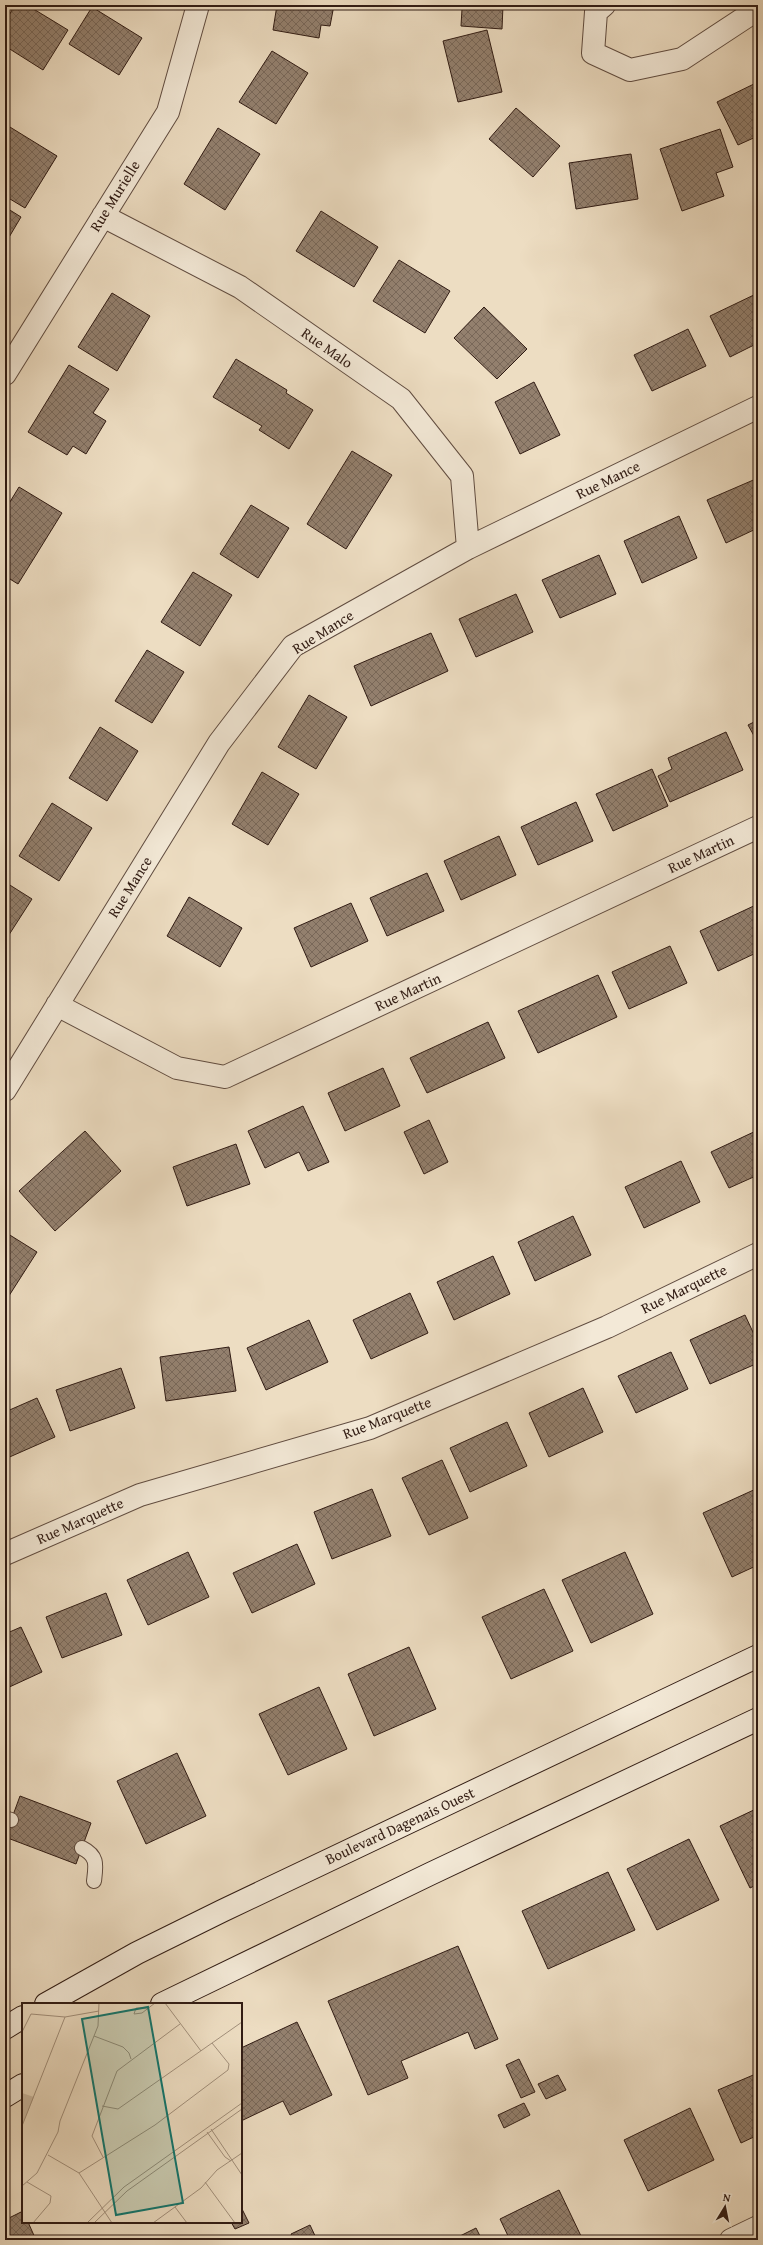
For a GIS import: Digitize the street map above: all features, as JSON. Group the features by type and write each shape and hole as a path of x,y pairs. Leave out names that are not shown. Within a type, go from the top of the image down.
{"street":[{"name":"Rue Murielle","path":"5,374 168,112 198,5"},
{"path":"604,5 596,12 593,53 630,70 682,59 758,8"},
{"path":"737,5 758,8"},
{"name":"Rue Malo","path":"103,216 240,287 401,399 462,476 468,548"},
{"name":"Rue Mance","path":"5,1090 219,743 293,646 468,548 758,407"},
{"name":"Rue Martin","path":"57,1005 177,1068 225,1077 758,828"},
{"name":"Rue Marquette","path":"5,1554 140,1495 370,1428 607,1327 758,1254"},
{"name":"Boulevard Dagenais Ouest","path":"48,2003 137,1953 222,1911 758,1656"},
{"path":"164,2003 430,1874 758,1719"},
{"path":"5,2028 22,2018"},
{"path":"5,2096 22,2086"},
{"path":"731,2240 758,2227"}],"lane":[{"path":"82,1848 95,1858 97,1863 94,1882"}],"building":[{"path":"15,5 27,5 68,30 43,70 5,46 5,22"},
{"path":"277,5 334,5 330,26 321,25 319,38 273,30"},
{"path":"437,5 503,5 502,29 461,26 462,9 437,7"},
{"path":"92,7 142,38 119,75 69,44"},
{"path":"487,30 502,92 458,102 443,41"},
{"path":"272,51 308,73 276,124 239,102"},
{"path":"758,82 758,136 738,145 717,102"},
{"path":"516,108 560,146 533,177 489,139"},
{"path":"5,124 57,156 25,208 5,196"},
{"path":"218,128 260,154 225,210 184,184"},
{"path":"720,129 733,167 716,173 724,196 682,211 660,149"},
{"path":"631,154 638,199 576,209 569,163"},
{"path":"5,207 21,217 5,244"},
{"path":"321,211 378,247 354,287 296,251"},
{"path":"399,260 450,291 425,333 373,301"},
{"path":"112,293 150,316 117,371 78,347"},
{"path":"758,293 758,343 730,357 710,316"},
{"path":"484,307 527,349 497,379 454,338"},
{"path":"688,329 706,366 652,391 634,355"},
{"path":"236,359 287,390 286,393 313,410 289,449 259,430 262,426 213,397"},
{"path":"69,365 109,389 93,413 106,421 86,454 73,446 67,455 28,432"},
{"path":"534,382 560,435 520,454 495,402"},
{"path":"352,451 392,475 346,549 307,524"},
{"path":"758,478 758,528 726,543 707,500"},
{"path":"19,487 62,513 18,584 5,576 5,510"},
{"path":"251,505 289,528 258,578 220,554"},
{"path":"679,516 697,558 642,583 624,541"},
{"path":"599,555 616,594 560,618 542,580"},
{"path":"193,572 232,595 200,646 161,622"},
{"path":"516,594 533,632 476,657 459,619"},
{"path":"431,633 448,671 371,706 354,666"},
{"path":"147,650 184,672 152,723 115,701"},
{"path":"309,695 347,717 316,769 278,747"},
{"path":"758,720 758,743 748,725"},
{"path":"100,727 138,751 107,801 69,778"},
{"path":"726,732 743,770 670,802 658,776 672,769 668,758"},
{"path":"652,769 668,806 613,831 596,794"},
{"path":"262,772 299,794 268,845 232,824"},
{"path":"576,802 593,841 538,865 521,827"},
{"path":"52,803 92,828 59,881 19,856"},
{"path":"499,836 516,875 461,900 444,861"},
{"path":"427,873 444,911 387,936 370,898"},
{"path":"5,882 32,899 5,941"},
{"path":"189,897 242,928 220,967 167,936"},
{"path":"351,903 368,941 311,967 294,928"},
{"path":"758,904 758,952 718,971 700,931"},
{"path":"670,946 687,983 629,1009 612,972"},
{"path":"598,975 617,1017 538,1053 518,1011"},
{"path":"488,1022 505,1058 427,1093 410,1058"},
{"path":"383,1068 400,1106 345,1131 328,1093"},
{"path":"303,1106 329,1162 308,1171 299,1152 265,1168 248,1131"},
{"path":"429,1120 448,1162 424,1174 404,1132"},
{"path":"758,1130 758,1175 729,1188 711,1152"},
{"path":"85,1131 121,1171 55,1231 19,1191"},
{"path":"236,1144 250,1184 187,1206 173,1167"},
{"path":"681,1161 700,1202 644,1228 625,1187"},
{"path":"573,1216 591,1255 535,1281 518,1242"},
{"path":"5,1232 37,1252 5,1302"},
{"path":"493,1256 510,1294 454,1320 437,1282"},
{"path":"410,1293 428,1333 371,1359 353,1320"},
{"path":"745,1315 758,1343 758,1363 710,1384 690,1340"},
{"path":"309,1320 328,1362 266,1390 247,1348"},
{"path":"229,1347 236,1391 166,1401 160,1357"},
{"path":"671,1352 688,1389 636,1413 618,1376"},
{"path":"121,1368 135,1408 70,1431 56,1390"},
{"path":"583,1388 603,1432 549,1457 529,1413"},
{"path":"37,1398 55,1437 5,1459 5,1412"},
{"path":"507,1422 527,1466 470,1492 450,1448"},
{"path":"442,1460 468,1518 429,1535 402,1478"},
{"path":"758,1488 758,1565 732,1577 703,1513"},
{"path":"372,1489 391,1536 332,1559 314,1512"},
{"path":"297,1544 315,1584 252,1613 233,1573"},
{"path":"188,1552 209,1597 148,1625 127,1580"},
{"path":"625,1552 653,1614 591,1643 562,1580"},
{"path":"544,1589 573,1651 511,1679 482,1617"},
{"path":"106,1593 122,1635 62,1658 46,1617"},
{"path":"21,1627 42,1672 5,1689 5,1634"},
{"path":"409,1647 436,1709 374,1736 348,1674"},
{"path":"319,1687 347,1749 288,1775 259,1714"},
{"path":"177,1753 206,1816 146,1844 117,1781"},
{"path":"20,1796 91,1823 76,1864 5,1837"},
{"path":"758,1808 758,1884 750,1888 720,1826"},
{"path":"689,1839 719,1900 657,1930 627,1869"},
{"path":"608,1872 635,1930 548,1969 522,1911"},
{"path":"458,1946 498,2039 475,2049 468,2032 401,2061 408,2078 368,2095 328,2001"},
{"path":"297,2022 332,2095 290,2115 283,2101 242,2121 242,2048"},
{"path":"519,2059 535,2092 521,2098 506,2065"},
{"path":"758,2073 758,2135 741,2143 718,2090"},
{"path":"558,2075 566,2090 546,2099 538,2084"},
{"path":"524,2103 530,2115 504,2128 498,2115"},
{"path":"690,2108 714,2160 648,2191 624,2140"},
{"path":"559,2190 581,2236 573,2240 510,2240 500,2219"},
{"path":"242,2209 249,2223 235,2229 232,2223 242,2223"},
{"path":"22,2212 22,2223 28,2223 36,2240 5,2240 5,2220"},
{"path":"310,2225 317,2240 294,2240 291,2234"},
{"path":"476,2228 482,2240 452,2240"}]}
